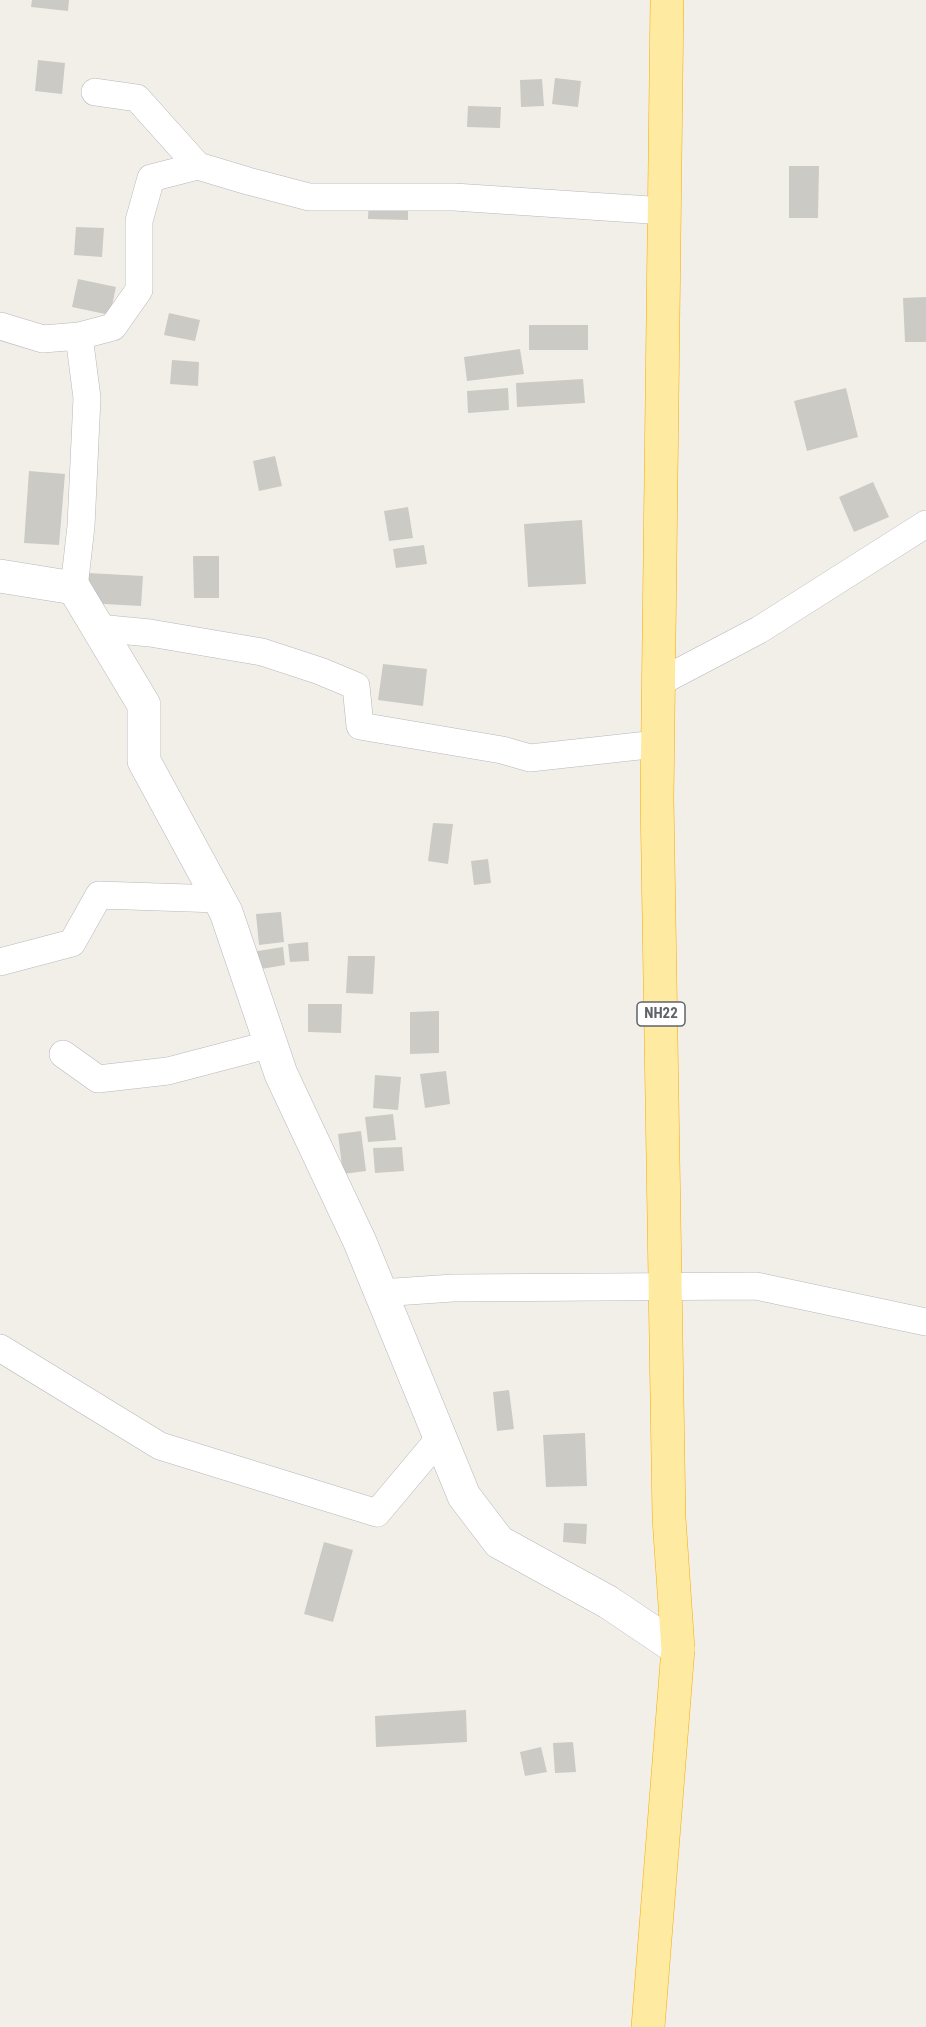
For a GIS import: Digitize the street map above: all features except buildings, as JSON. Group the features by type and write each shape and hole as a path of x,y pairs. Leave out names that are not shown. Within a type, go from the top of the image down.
{"highway":[{"name":"NH22","path":"648,2027 678,1649 669,1518 657,744 667,0"}],"street":[{"path":"95,92 137,98 198,166"},
{"path":"0,326 43,339 79,336 113,327 139,290 139,221 151,178 198,166 309,197 454,197 665,211"},
{"path":"79,336 87,398 81,526 74,588 144,705 144,761 226,912 281,1074 360,1242 464,1496 499,1542 608,1602 678,1649"},
{"path":"658,682 759,630 926,524"},
{"path":"0,576 74,588"},
{"path":"98,628 150,633 262,652 320,671 356,686 360,726 502,750 530,758 657,744"},
{"path":"0,962 72,944 99,895 219,899"},
{"path":"63,1054 98,1079 168,1071 271,1044"},
{"path":"380,1293 453,1288 756,1286 926,1322"},
{"path":"0,1348 160,1446 377,1514 440,1439"}]}
